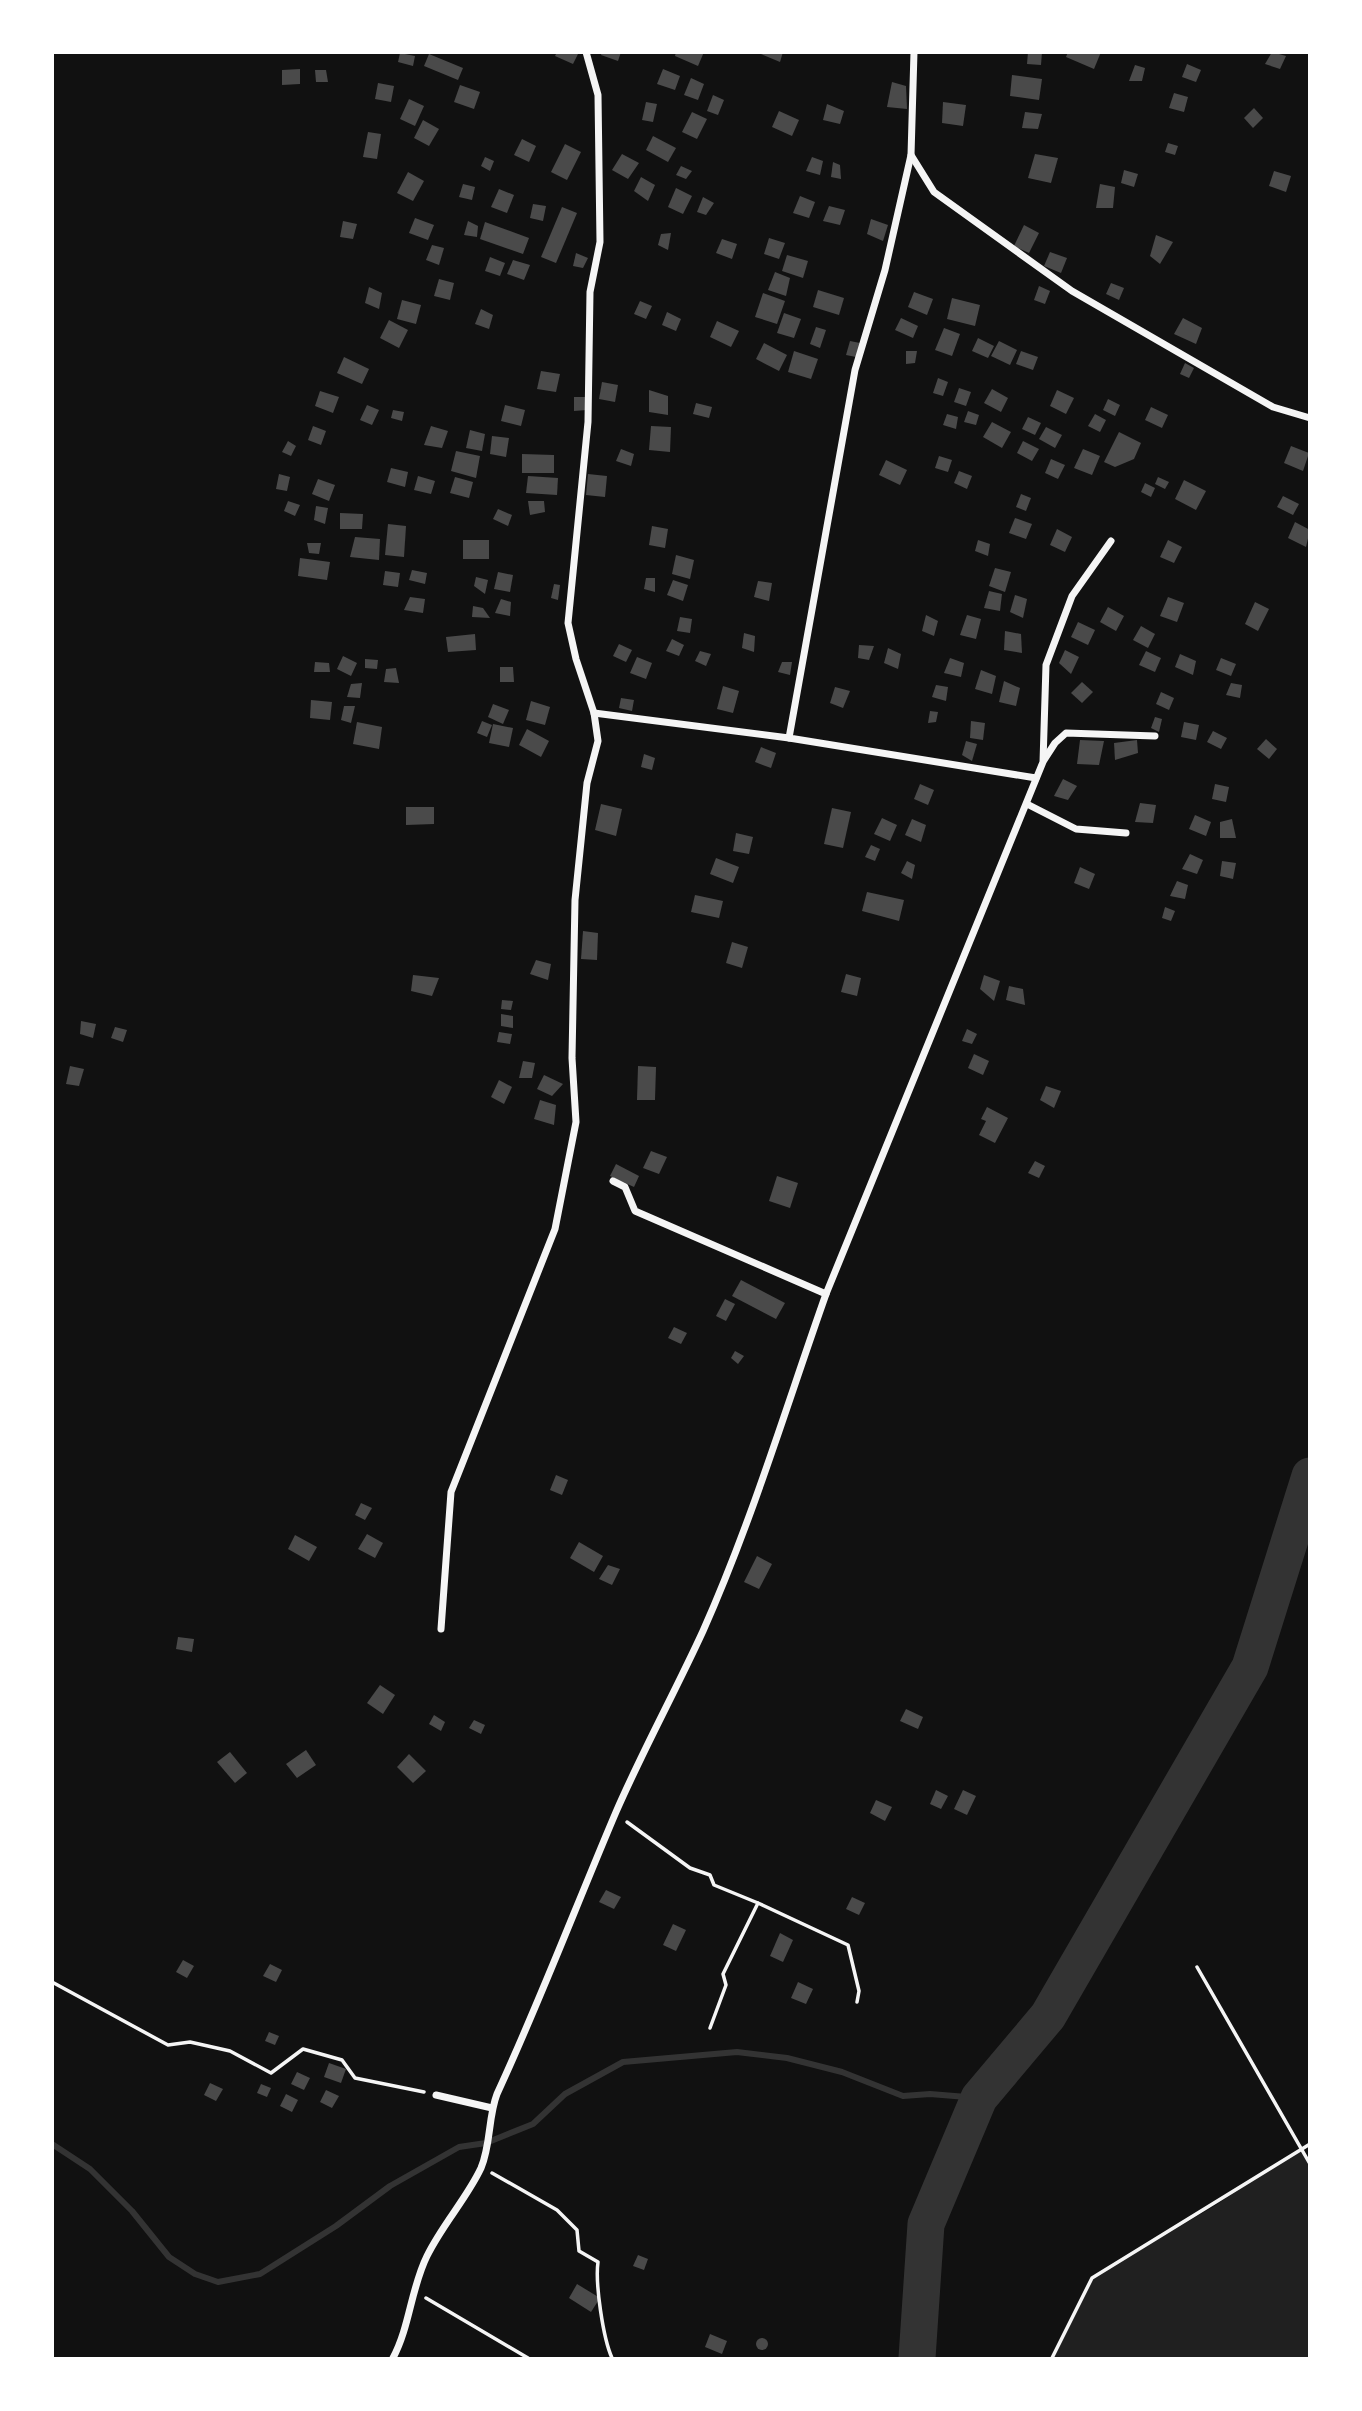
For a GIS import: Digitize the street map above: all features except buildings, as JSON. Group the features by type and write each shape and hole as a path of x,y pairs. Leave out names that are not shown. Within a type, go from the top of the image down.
{"street":[{"path":"441,1629 451,1492 555,1229 574,1134 575,900 587,783 598,741 594,713 576,659 568,623 588,422 590,292 600,242 598,95 586,52"},
{"path":"789,738 855,370 885,270 911,155 914,52"},
{"path":"911,155 934,192 1072,291 1273,407 1310,418"},
{"path":"1043,762 1046,665 1072,596 1111,541"},
{"path":"594,713 789,738 1036,778"},
{"path":"394,2358 404,2338 425,2258 446,2219 481,2167 492,2108 540,2001 616,1813 703,1630 778,1441 826,1294 1043,762 1055,743 1066,733 1155,736"},
{"path":"1027,804 1076,829 1126,833"},
{"path":"613,1181 625,1187 635,1211 826,1294"},
{"path":"436,2095 492,2108"}],"path":[{"path":"616,1813 662,1850 690,1868 710,1875 714,1885 848,1945 859,1991 857,2003"},
{"path":"710,2028 726,1985 723,1974 758,1903"},
{"path":"1197,1967 1310,2164"},
{"path":"52,1982 168,2045 190,2042 230,2051 271,2073 303,2049 342,2060 355,2078 436,2095"},
{"path":"1052,2358 1092,2278 1310,2144"},
{"path":"481,2167 557,2210 577,2230 579,2251 598,2262 595,2279 601,2297 606,2344 612,2358"},
{"path":"415,2291 528,2358"}],"shaded area":[{"path":"1301,2148 1310,2164 1309,2358 1052,2358 1092,2278 1216,2205"}],"waterway":[{"path":"917,2358 926,2224 979,2098 1048,2016 1250,1667 1310,1476"},
{"path":"52,2144 90,2169 132,2211 169,2257 195,2274 218,2282 260,2274 336,2226 390,2186 459,2147 486,2143 533,2124 565,2094 623,2062 737,2052 787,2058 842,2072 903,2096 930,2094 979,2098"}]}
